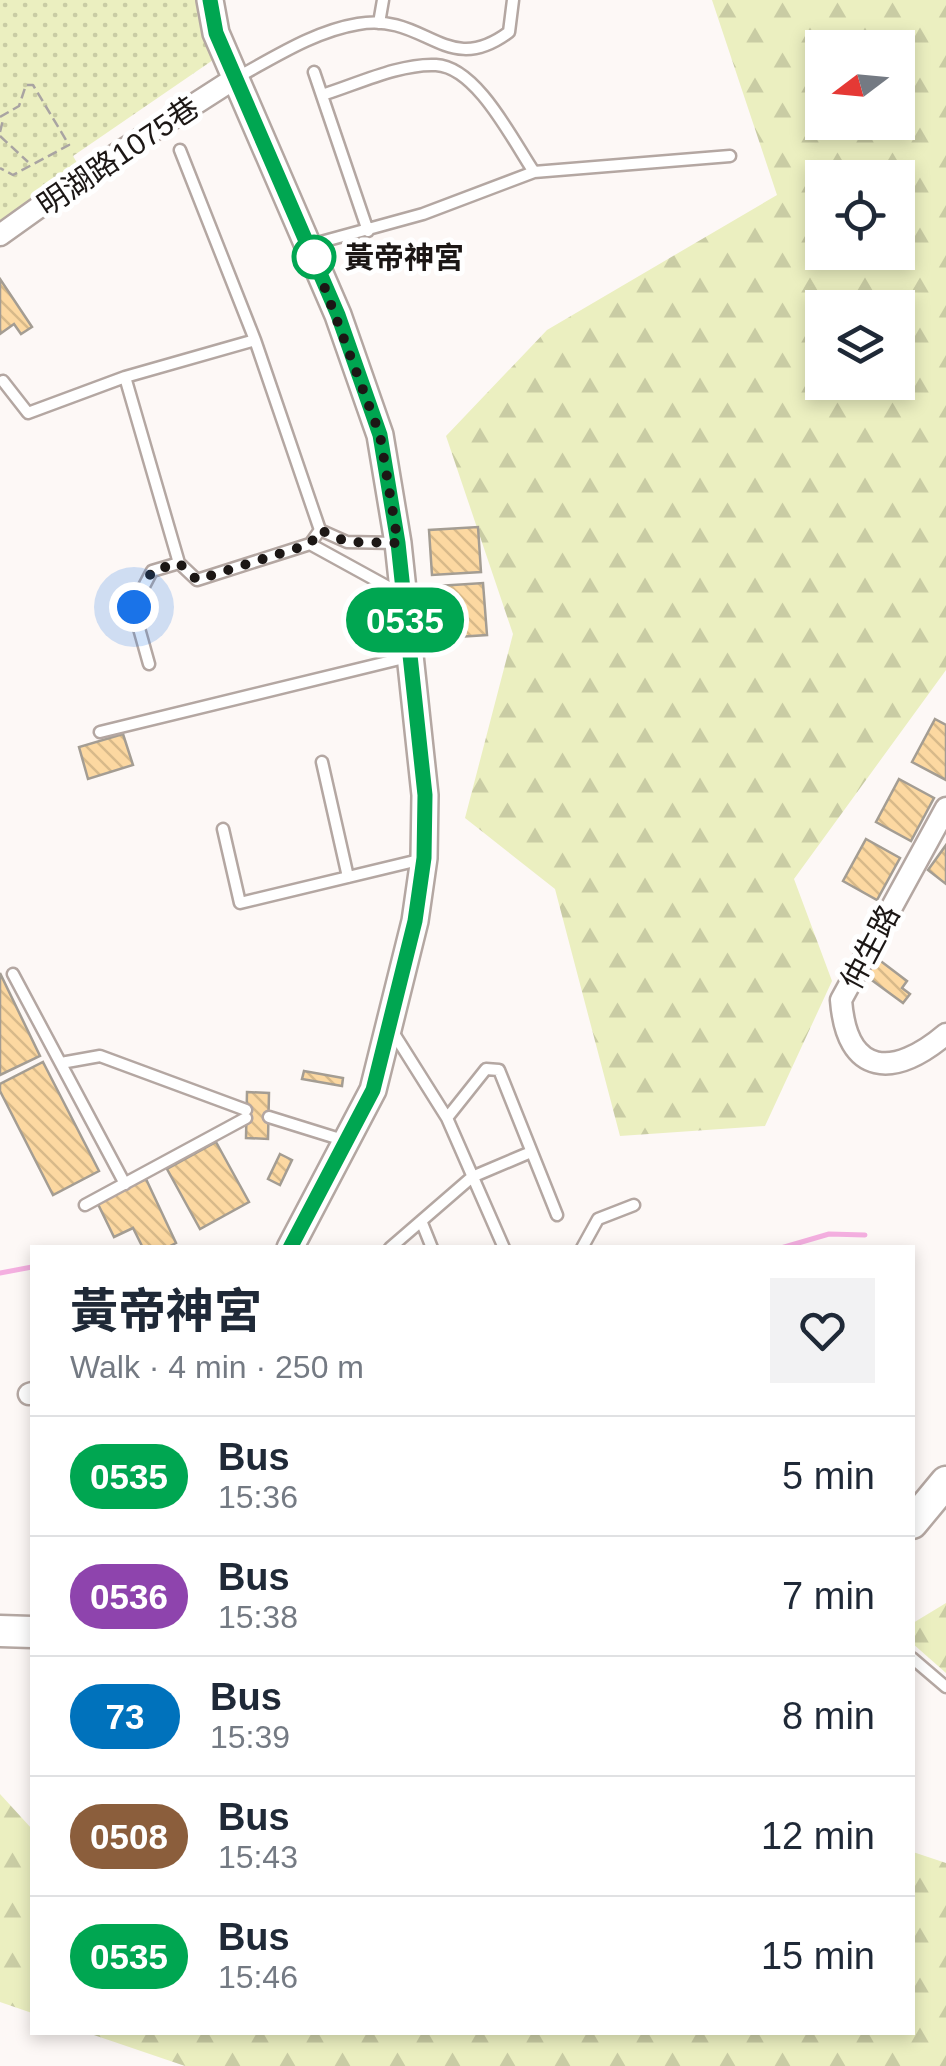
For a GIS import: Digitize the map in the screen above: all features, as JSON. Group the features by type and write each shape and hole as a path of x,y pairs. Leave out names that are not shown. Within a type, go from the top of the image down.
{"main road":[{"path":"915,1518 946,1482"},
{"path":"0,1630 30,1632"}],"street":[{"path":"210,0 216,33 309,246 380,435 398,543 425,795 424,858 415,921 373,1090 292,1245"},
{"name":"明湖路1075巷","path":"0,235 84,175 237,78"},
{"name":"仲生路","path":"946,808 841,1000 843,1027 850,1044 862,1058 879,1064 904,1061 946,1034"}],"lane":[{"path":"378,23 383,0"},
{"path":"237,78 303,42 358,24 401,22 457,52 489,47 509,32 513,0"},
{"path":"322,96 438,64 462,75 482,94 534,172"},
{"path":"314,72 368,230"},
{"path":"180,150 255,340 320,530 347,542 398,543"},
{"path":"309,246 368,230 534,172 730,156"},
{"path":"3,381 28,413 125,377 255,340"},
{"path":"125,377 179,563 197,580 310,544 320,530"},
{"path":"310,544 403,595"},
{"path":"149,664 134,607 152,571 179,563"},
{"path":"100,732 409,657"},
{"path":"322,762 348,877"},
{"path":"223,829 240,903 424,858"},
{"path":"13,974 125,1184"},
{"path":"388,1025 416,1064 446,1118 503,1245"},
{"path":"60,1063 100,1056 246,1114 85,1206"},
{"path":"446,1118 474,1080 486,1070 499,1070 557,1215"},
{"path":"268,1117 349,1142"},
{"path":"394,1245 472,1176 531,1152"},
{"path":"584,1245 598,1219 634,1205"},
{"path":"422,1223 431,1245"},
{"path":"915,1660 946,1686"}],"path":[{"path":"0,168 13,175 69,146 33,85 26,85 19,106 2,118 0,134 30,164"}],"green space":[{"path":"0,0 202,0 213,60 73,156 84,175 0,235"},
{"path":"712,0 946,0 946,670 794,879 832,981 765,1126 620,1136 555,889 465,818 513,634 446,436 547,330 777,195"},
{"path":"946,1603 946,1673 915,1646 915,1622"},
{"path":"0,1794 30,1827 30,2012 0,2002"},
{"path":"915,1853 946,1863 946,2066 185,2066 94,2035 915,2035"}],"building":[{"path":"0,279 32,327 21,334 14,324 0,334"},
{"path":"478,527 481,572 432,575 429,530"},
{"path":"483,583 487,635 442,638 438,586"},
{"path":"935,719 946,725 946,780 912,762"},
{"path":"123,734 133,765 88,779 79,747"},
{"path":"899,779 934,798 911,841 876,822"},
{"path":"866,839 900,858 877,900 843,881"},
{"path":"946,845 946,884 928,870"},
{"path":"874,956 907,981 902,988 910,994 903,1003 862,973"},
{"path":"0,973 40,1056 0,1075"},
{"path":"43,1062 99,1171 53,1195 0,1091 0,1084"},
{"path":"304,1071 343,1078 342,1086 302,1079"},
{"path":"247,1092 269,1093 268,1139 246,1138"},
{"path":"216,1142 249,1202 200,1229 167,1169"},
{"path":"280,1154 292,1160 280,1185 268,1179"},
{"path":"146,1179 176,1243 142,1245 133,1228 114,1237 97,1202"}],"waterway":[{"path":"791,1245 829,1234 865,1235"},
{"path":"0,1273 30,1267"}],"bus line":[{"name":"0535","path":"210,0 216,33 338,315 380,435 398,543 425,795 424,858 415,921 373,1090 349,1142 291,1245"}],"place":[{"name":"黃帝神宮","path":"314,257"}],"route":[{"path":"134,607 152,571 179,563 197,580 310,544 320,530 347,542 398,543 380,435 309,246 314,257"}]}
